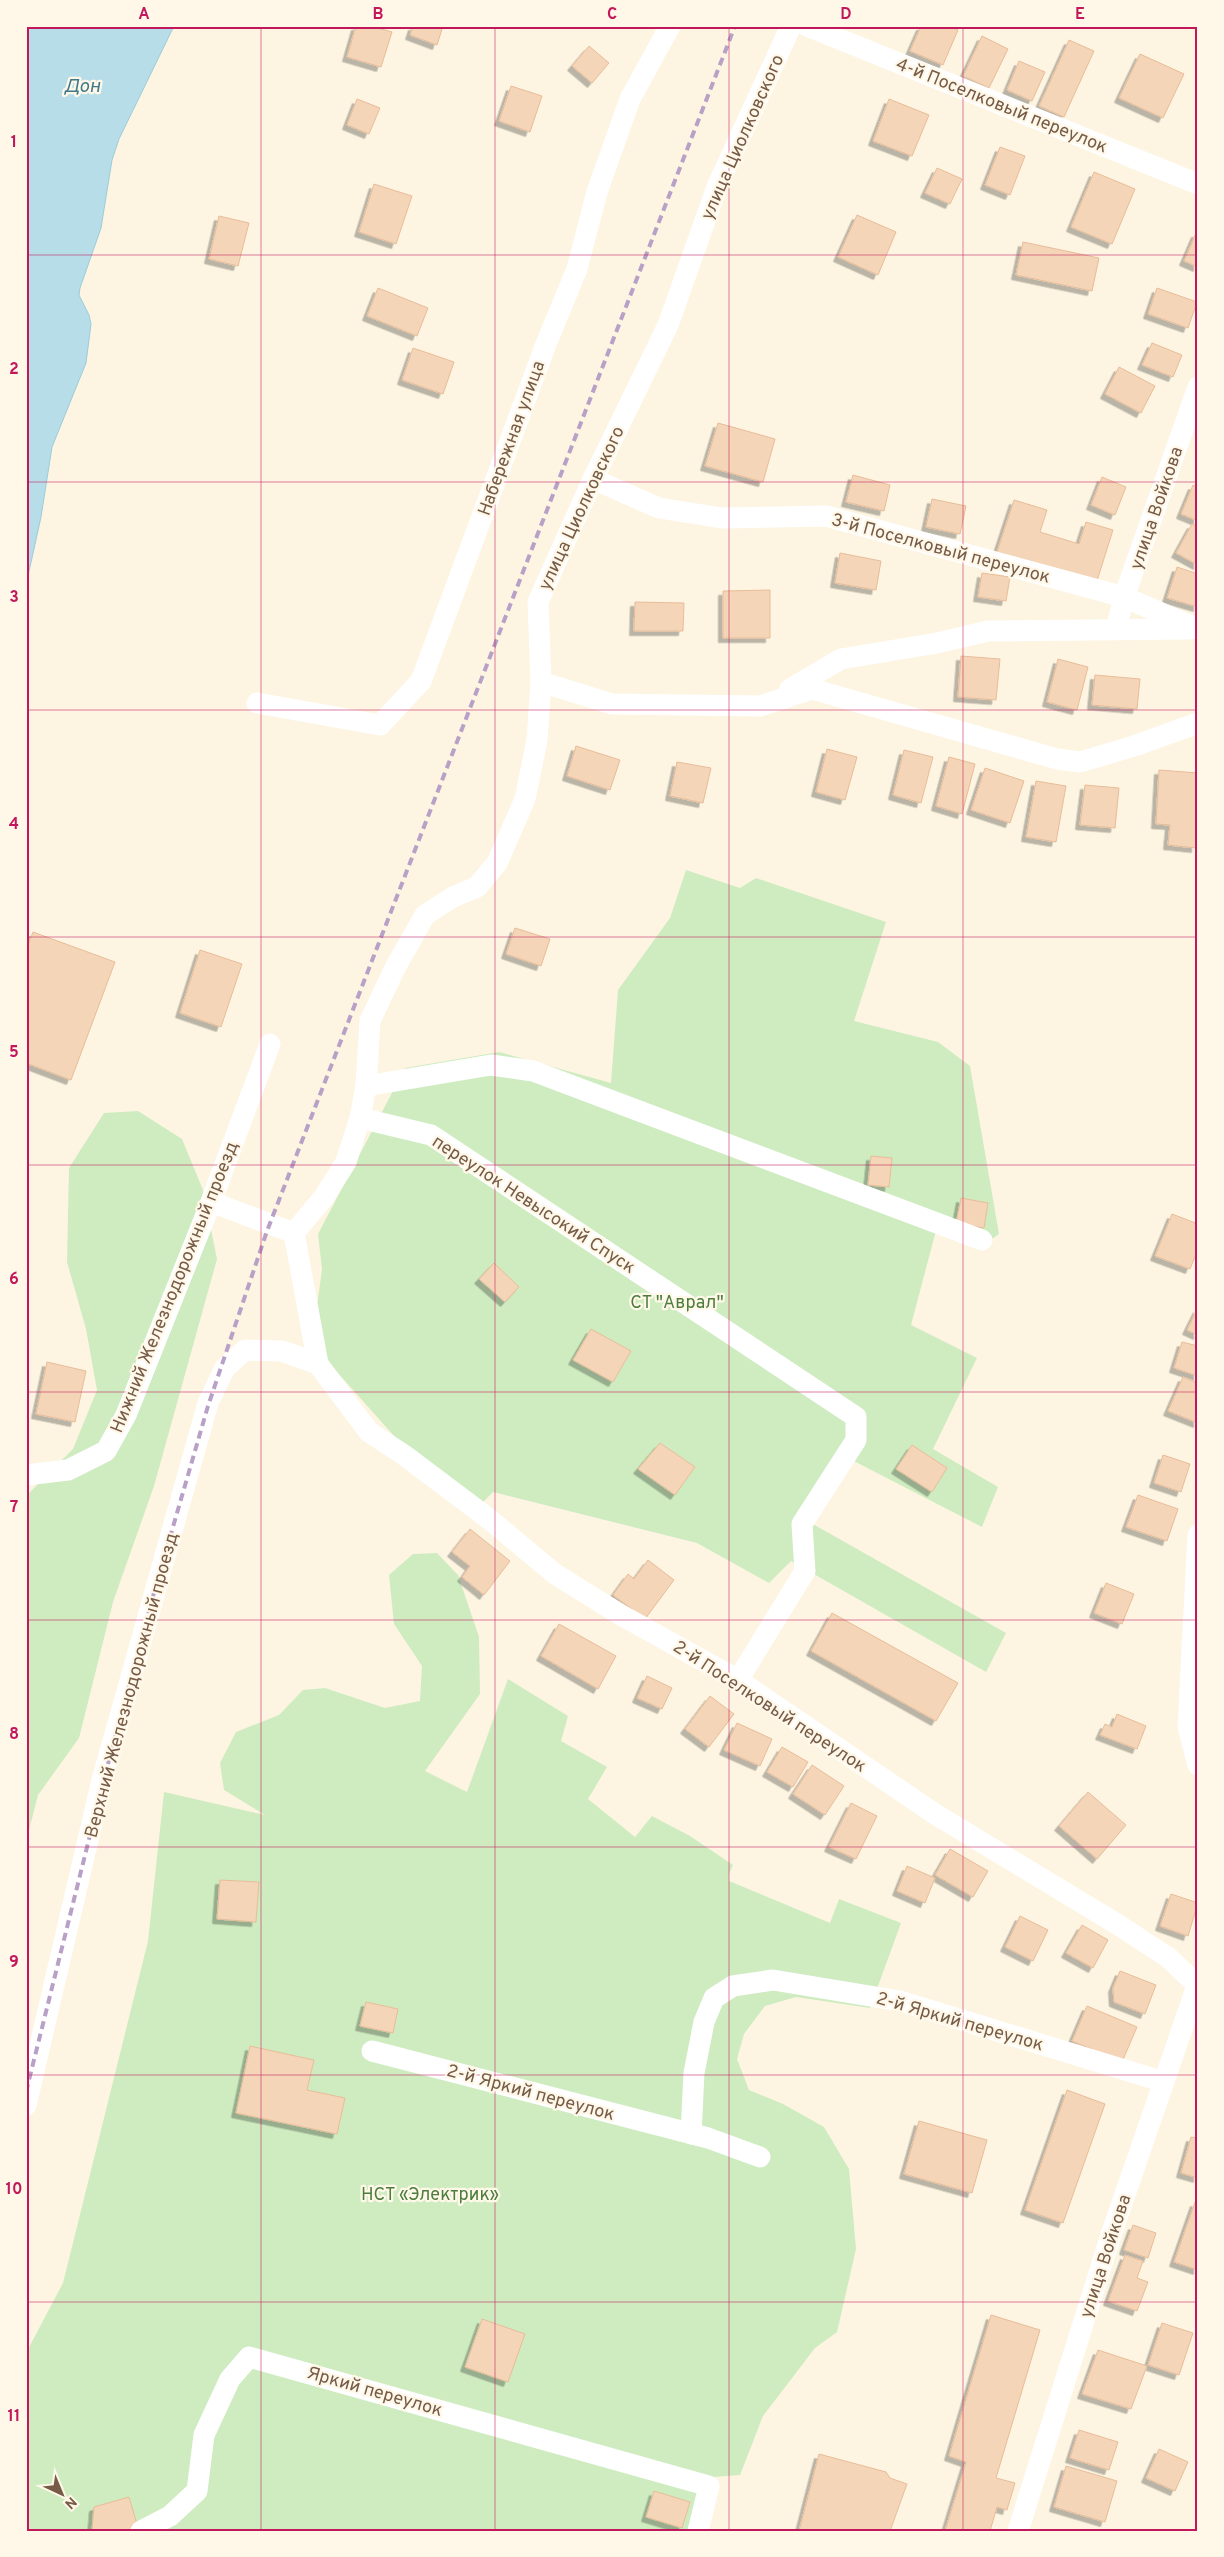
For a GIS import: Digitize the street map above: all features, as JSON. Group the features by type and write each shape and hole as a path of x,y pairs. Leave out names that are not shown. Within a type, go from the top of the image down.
{"street":[{"name":"Набережная улица","path":"257,703 380,725 421,681 546,344 577,269 597,192 630,99 670,26"},
{"name":"улица Циолковского","path":"294,1232 324,1197 346,1162 360,1118 366,1086 370,1021 395,968 425,914 452,897 477,887 497,862 525,799 537,740 542,682 538,602 593,479 668,325 717,187 791,26"},
{"name":"4-й Поселковый переулок","path":"806,26 1198,184"},
{"name":"улица Войкова","path":"1116,629 1124,597 1198,387"},
{"name":"3-й Поселковый переулок","path":"593,479 659,508 722,518 826,516 1124,597 1197,629"},
{"name":"3-й Поселковый переулок","path":"760,706 841,659 938,643 988,631 1197,629"},
{"path":"542,682 612,704 760,706 812,688 1057,759 1080,762 1134,746 1198,723"},
{"name":"Нижний Железнодорожный проезд","path":"26,1475 68,1470 106,1451 126,1415 211,1202 270,1044"},
{"path":"366,1086 491,1065 533,1071 982,1240"},
{"name":"переулок Невысокий Спуск","path":"360,1118 431,1135 856,1417 856,1440 802,1524 805,1571 738,1680"},
{"path":"211,1202 294,1232 318,1364"},
{"name":"Верхний Железнодорожный проезд","path":"26,2105 102,1780 208,1403 225,1368 245,1350 282,1351 318,1364"},
{"name":"2-й Поселковый переулок","path":"318,1364 369,1432 489,1519 555,1574 621,1615 738,1680 936,1814 1169,1958 1198,1985"},
{"path":"1198,1535 1188,1727 1198,1765"},
{"name":"2-й Яркий переулок","path":"691,2134 694,2073 704,2022 714,1998 733,1986 773,1980 900,2000 1164,2082"},
{"name":"улица Войкова","path":"1018,2531 1111,2235 1198,1985"},
{"name":"2-й Яркий переулок","path":"372,2051 691,2134 760,2158"},
{"name":"Яркий переулок","path":"141,2531 170,2516 197,2491 204,2435 230,2379 249,2356 709,2486 698,2531"}],"green space":[{"name":"СТ \"Аврал\"","path":"686,870 740,888 756,878 886,922 854,1021 938,1042 970,1066 999,1234 992,1239 938,1223 911,1325 977,1358 933,1449 998,1487 982,1527 846,1457 811,1523 1006,1633 986,1672 791,1561 769,1583 697,1543 493,1492 482,1503 403,1446 312,1344 322,1269 318,1234 405,1068 499,1052 611,1083 618,990 670,918"},
{"path":"138,1111 182,1139 203,1190 217,1259 154,1486 113,1602 79,1738 38,1795 26,1842 26,1496 73,1449 97,1390 86,1329 67,1262 69,1168 104,1113"},
{"name":"НСТ «Электрик»","path":"437,1553 458,1575 479,1637 480,1694 425,1771 467,1792 508,1679 568,1716 561,1741 607,1767 588,1799 635,1837 652,1816 690,1836 733,1865 729,1874 729,1881 830,1923 839,1899 901,1923 870,2008 796,1997 765,2006 744,2034 737,2059 749,2090 783,2104 824,2127 849,2169 856,2249 837,2332 815,2348 763,2416 740,2475 713,2477 696,2531 26,2531 26,2353 63,2283 148,1941 164,1792 265,1815 224,1790 220,1763 236,1732 279,1715 303,1690 325,1688 385,1708 420,1701 422,1666 394,1624 389,1575 413,1554"}],"water":[{"name":"Дон","path":"26,26 174,26 119,139 112,160 101,228 79,295 89,315 91,324 86,363 52,447 41,517 26,585"}],"building":[{"path":"356,26 371,26 392,32 381,67 347,57"},
{"path":"413,26 443,26 437,45 410,35"},
{"path":"921,26 949,26 958,30 943,65 910,51"},
{"path":"982,36 1008,49 989,88 963,76"},
{"path":"1069,40 1094,51 1064,117 1039,106"},
{"path":"589,46 609,63 592,83 572,66"},
{"path":"1140,54 1184,74 1163,118 1119,98"},
{"path":"1019,61 1045,72 1032,101 1007,90"},
{"path":"511,86 542,96 530,132 499,121"},
{"path":"357,99 380,108 369,134 347,125"},
{"path":"889,99 929,115 912,156 873,141"},
{"path":"1000,147 1025,156 1010,195 985,185"},
{"path":"937,168 962,179 950,204 925,193"},
{"path":"1094,172 1135,189 1112,244 1071,227"},
{"path":"374,184 412,196 396,244 359,232"},
{"path":"857,215 896,232 878,275 838,257"},
{"path":"219,216 249,223 238,266 209,259"},
{"path":"1196,233 1198,233 1198,267 1184,261"},
{"path":"1023,242 1099,258 1092,291 1016,275"},
{"path":"378,288 428,308 417,336 367,316"},
{"path":"1157,288 1197,302 1188,328 1148,314"},
{"path":"1152,343 1182,355 1173,377 1142,365"},
{"path":"413,348 454,362 443,394 402,380"},
{"path":"1119,367 1155,386 1141,413 1105,394"},
{"path":"718,423 775,439 763,482 705,466"},
{"path":"853,475 890,485 884,511 846,502"},
{"path":"1102,477 1126,487 1115,515 1091,505"},
{"path":"1193,485 1198,487 1198,521 1181,514"},
{"path":"932,499 966,506 960,534 926,527"},
{"path":"1014,500 1047,510 1040,532 1079,544 1086,522 1113,530 1096,584 997,552"},
{"path":"1192,524 1198,527 1198,565 1176,553"},
{"path":"840,553 881,561 876,590 835,583"},
{"path":"1177,567 1198,574 1198,607 1167,598"},
{"path":"982,573 1010,577 1006,601 978,597"},
{"path":"770,590 770,638 723,638 723,591"},
{"path":"635,602 684,603 683,631 634,631"},
{"path":"961,656 1000,659 996,700 958,697"},
{"path":"1058,659 1088,667 1077,710 1047,702"},
{"path":"1095,675 1140,679 1137,709 1092,705"},
{"path":"576,746 620,760 610,790 567,776"},
{"path":"827,749 857,757 845,800 816,792"},
{"path":"904,750 933,757 921,803 893,795"},
{"path":"949,757 975,764 962,814 936,806"},
{"path":"677,762 711,768 703,803 670,796"},
{"path":"985,768 1024,781 1010,823 971,810"},
{"path":"1159,770 1198,773 1196,848 1168,845 1170,825 1156,824"},
{"path":"1036,781 1066,786 1056,842 1026,837"},
{"path":"1085,785 1119,788 1115,828 1080,825"},
{"path":"515,928 550,939 541,966 506,954"},
{"path":"33,932 115,962 71,1080 26,1063 26,950"},
{"path":"200,950 242,964 221,1027 180,1013"},
{"path":"871,1156 892,1158 889,1187 868,1185"},
{"path":"961,1198 988,1203 984,1228 956,1224"},
{"path":"1172,1214 1198,1224 1198,1249 1190,1269 1155,1256"},
{"path":"494,1263 519,1287 505,1302 479,1279"},
{"path":"1198,1308 1198,1335 1187,1330"},
{"path":"591,1329 631,1351 613,1382 573,1360"},
{"path":"1182,1342 1198,1346 1198,1376 1174,1368"},
{"path":"47,1362 86,1371 75,1422 36,1414"},
{"path":"1183,1377 1198,1383 1198,1423 1168,1411"},
{"path":"660,1443 695,1467 675,1495 638,1469"},
{"path":"912,1445 947,1468 932,1492 896,1469"},
{"path":"1163,1455 1190,1464 1181,1492 1154,1483"},
{"path":"1138,1495 1178,1509 1167,1541 1126,1527"},
{"path":"470,1529 510,1561 484,1595 462,1577 470,1566 452,1552"},
{"path":"648,1560 674,1580 645,1619 613,1595 628,1574 634,1579"},
{"path":"1106,1583 1134,1594 1122,1624 1094,1613"},
{"path":"832,1613 958,1683 936,1721 811,1651"},
{"path":"559,1624 616,1656 598,1689 541,1656"},
{"path":"647,1676 672,1688 662,1709 637,1698"},
{"path":"710,1696 734,1714 709,1747 685,1729"},
{"path":"1117,1714 1146,1726 1137,1749 1100,1735 1105,1724 1112,1727"},
{"path":"737,1723 772,1739 760,1766 724,1750"},
{"path":"782,1747 808,1762 793,1787 767,1772"},
{"path":"812,1765 844,1786 825,1815 793,1794"},
{"path":"1088,1792 1126,1825 1097,1859 1059,1826"},
{"path":"851,1803 877,1816 856,1859 829,1847"},
{"path":"950,1849 988,1871 973,1897 935,1875"},
{"path":"907,1866 935,1878 925,1903 897,1891"},
{"path":"220,1880 259,1882 256,1922 217,1919"},
{"path":"1171,1894 1198,1903 1188,1936 1160,1926"},
{"path":"1020,1916 1048,1930 1033,1961 1005,1947"},
{"path":"1082,1925 1108,1940 1093,1968 1066,1953"},
{"path":"1120,1971 1156,1985 1145,2014 1114,2002 1113,1988"},
{"path":"366,2002 398,2009 393,2033 360,2026"},
{"path":"1087,2006 1137,2027 1122,2062 1072,2041"},
{"path":"250,2046 314,2060 307,2090 345,2098 337,2134 236,2113"},
{"path":"1067,2090 1105,2104 1063,2223 1025,2210"},
{"path":"919,2121 987,2140 972,2193 904,2174"},
{"path":"1191,2137 1198,2138 1198,2178 1181,2173"},
{"path":"1195,2202 1198,2203 1198,2270 1174,2262"},
{"path":"1133,2225 1156,2233 1148,2258 1124,2250"},
{"path":"1125,2255 1143,2261 1137,2278 1148,2282 1137,2311 1108,2301"},
{"path":"991,2315 1040,2330 996,2478 1015,2483 1007,2510 997,2507 990,2531 945,2531 966,2462 949,2456"},
{"path":"482,2319 525,2334 508,2382 465,2367"},
{"path":"1162,2323 1193,2333 1179,2375 1148,2365"},
{"path":"1098,2350 1147,2366 1131,2409 1082,2394"},
{"path":"1079,2430 1118,2442 1109,2470 1070,2458"},
{"path":"1159,2449 1188,2462 1175,2491 1146,2478"},
{"path":"819,2454 886,2472 890,2478 907,2484 890,2531 799,2531"},
{"path":"1066,2466 1117,2481 1105,2522 1054,2507"},
{"path":"654,2491 690,2502 682,2528 646,2517"},
{"path":"129,2497 139,2531 92,2531 94,2507"}],"railway":[{"path":"26,2092 105,1775 155,1589 208,1406 267,1231 735,26"}]}
